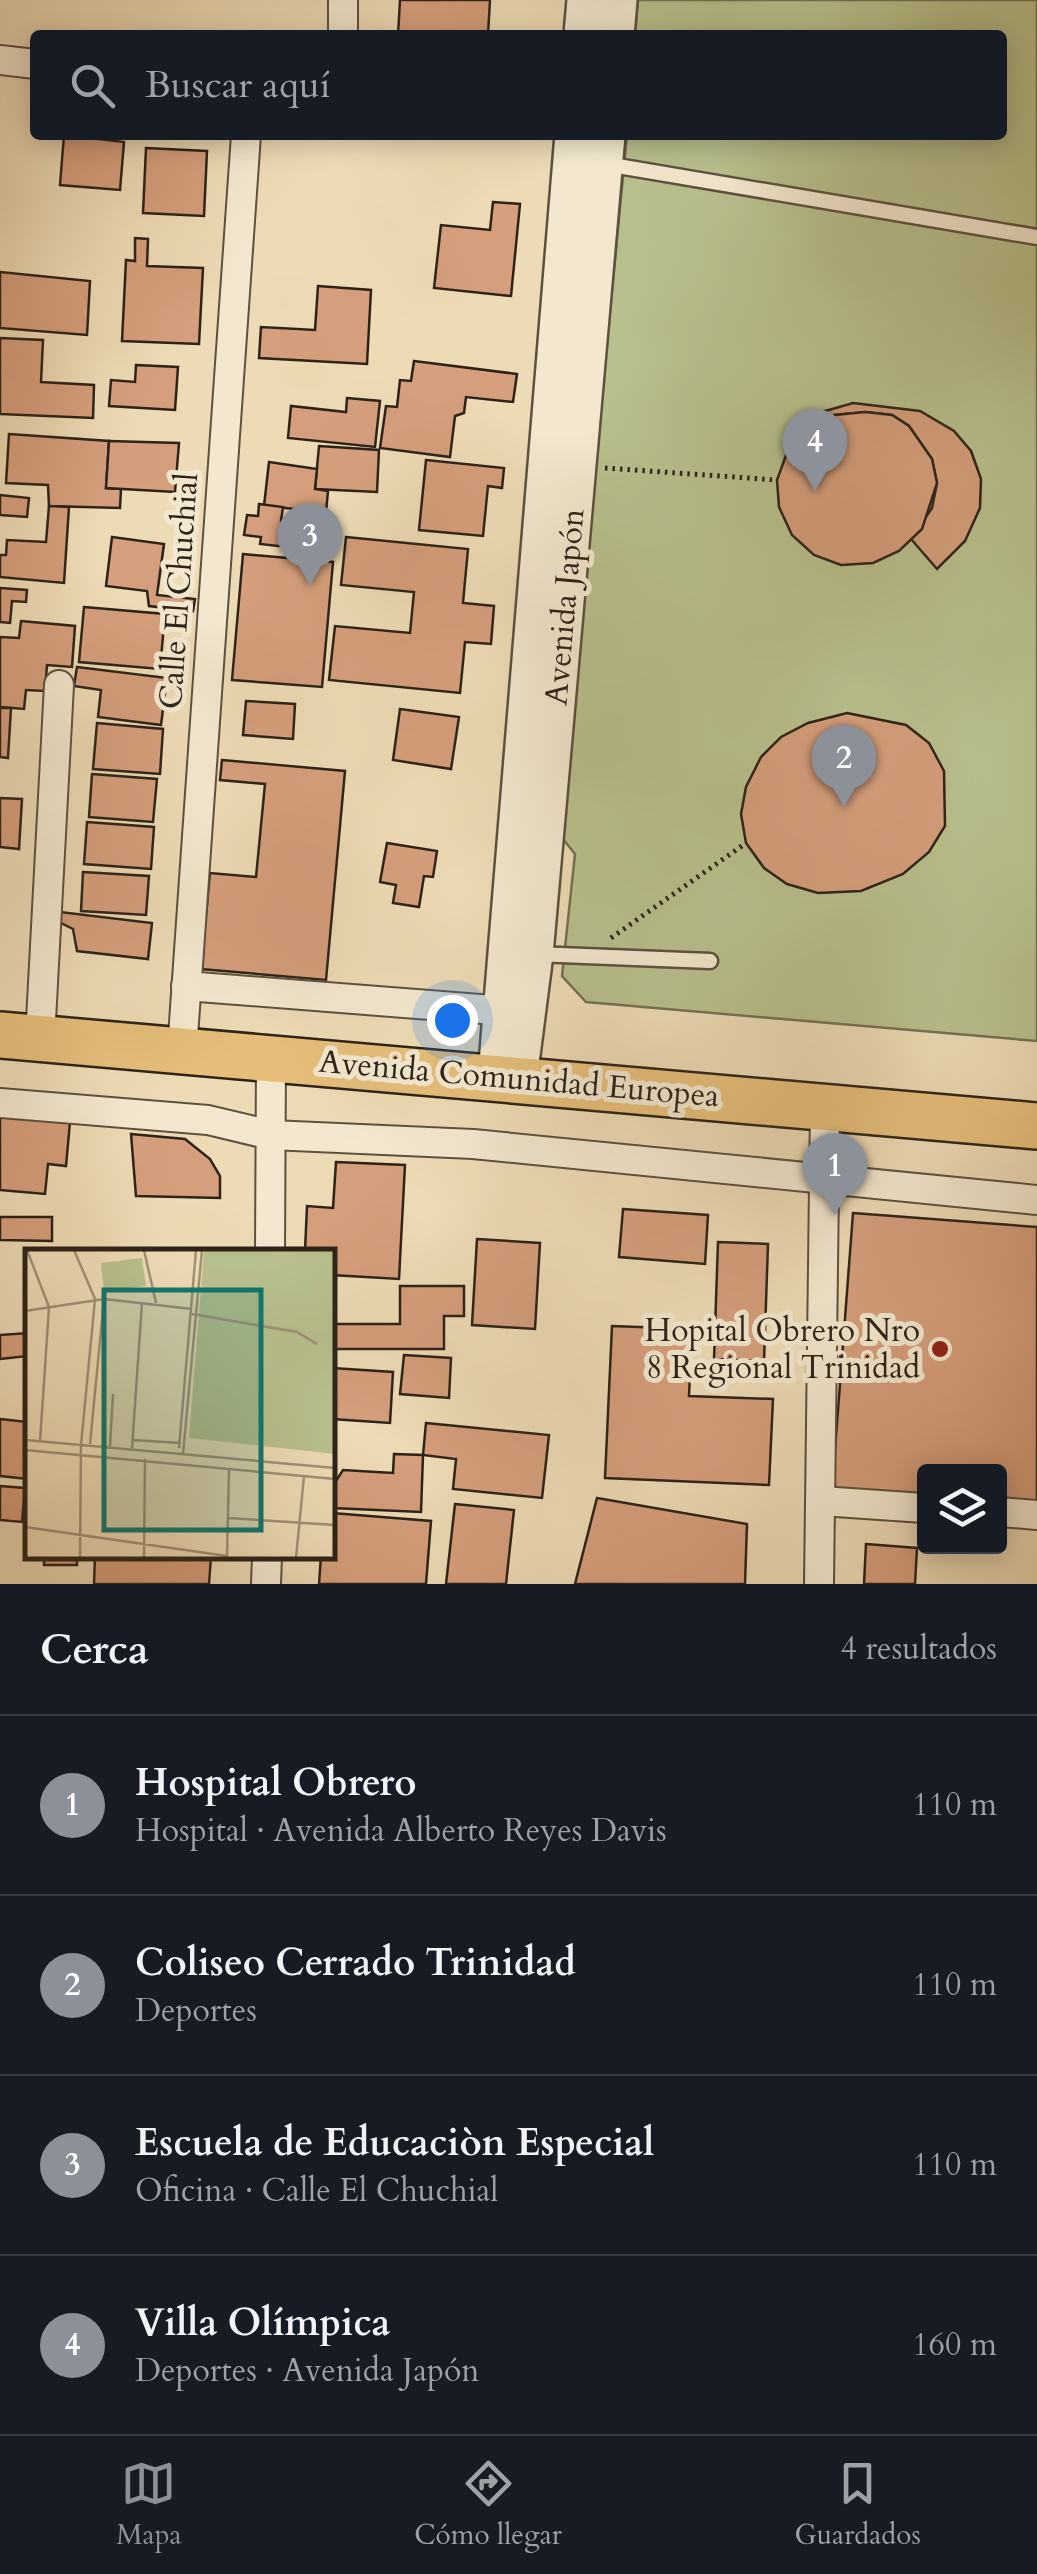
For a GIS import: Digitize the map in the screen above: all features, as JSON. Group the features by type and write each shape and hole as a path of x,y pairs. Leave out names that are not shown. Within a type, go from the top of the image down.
{"highway":[{"name":"Avenida Comunidad Europea","path":"20,1037 1037,1126"}],"street":[{"path":"342,30 344,0"},
{"path":"582,30 585,0"},
{"path":"617,30 620,0"},
{"path":"0,60 30,63"},
{"name":"Calle El Chuchial","path":"182,1052 246,140"},
{"name":"Avenida Japón","path":"513,1011 534,954 578,464 589,148"},
{"name":"Avenida Japón","path":"507,1077 589,148"},
{"path":"20,1037 59,686"},
{"path":"186,986 513,1011"},
{"path":"270,1249 271,1058"},
{"path":"0,1103 208,1120 271,1134 472,1144 1037,1200"},
{"path":"819,1584 825,1106"},
{"path":"821,1501 917,1508"},
{"path":"1007,1512 1037,1514"}],"lane":[{"path":"589,148 1037,238"},
{"path":"534,954 710,961"}],"path":[{"path":"578,464 777,480"},
{"path":"588,954 746,843"}],"green space":[{"path":"638,0 1037,0 1037,1041 586,1002 562,976 575,854 560,835 627,140 1007,140 1007,30 635,30"}],"building":[{"path":"400,0 490,0 488,30 398,30"},
{"path":"64,140 124,142 120,190 60,185"},
{"path":"146,148 207,151 204,216 143,213"},
{"path":"493,202 520,204 511,296 434,288 441,225 490,230"},
{"path":"135,238 148,239 147,266 203,268 199,344 122,341 126,260 135,261"},
{"path":"0,272 90,281 87,335 0,328"},
{"path":"318,286 371,290 367,364 259,358 261,327 315,330"},
{"path":"0,338 43,340 41,382 94,385 93,418 0,414"},
{"path":"414,361 517,374 513,402 466,397 464,413 455,416 450,457 380,448 386,406 397,407 400,380 411,381"},
{"path":"136,365 178,367 175,410 109,406 111,380 135,382"},
{"path":"347,398 380,401 375,447 288,438 291,406 346,412"},
{"path":"853,403 920,411 954,431 971,451 981,479 980,508 965,541 937,569 911,539 932,508 937,483 932,459 909,426 892,415 865,412 835,415 804,434 798,427 822,412"},
{"path":"835,415 892,415 909,426 932,459 937,483 922,529 899,551 873,563 841,565 814,555 792,535 779,507 777,480 788,450 804,434"},
{"path":"9,434 109,441 106,488 121,489 120,508 49,506 48,485 6,483"},
{"path":"109,441 179,443 175,492 106,488"},
{"path":"319,446 379,450 377,492 315,489"},
{"path":"426,460 504,468 502,488 488,486 483,536 419,530"},
{"path":"269,462 317,469 315,489 328,491 326,512 264,506"},
{"path":"0,495 29,498 27,517 0,515"},
{"path":"259,504 283,507 281,521 317,525 314,550 260,544 261,537 244,535 247,515 258,516"},
{"path":"49,506 69,507 64,583 0,577 0,555 6,555 7,540 46,542"},
{"path":"112,537 164,544 157,595 195,599 193,611 149,606 147,591 106,586"},
{"path":"346,537 468,549 463,603 494,606 491,644 465,642 460,693 329,680 335,626 410,633 414,592 341,585"},
{"path":"243,554 333,562 322,687 232,680"},
{"path":"0,588 27,590 26,602 12,601 10,623 0,622"},
{"path":"84,607 165,614 160,669 79,662"},
{"path":"21,621 75,626 72,667 47,665 45,691 26,690 24,709 0,707 0,637 19,638"},
{"path":"77,667 167,678 161,725 98,717 101,690 74,686"},
{"path":"246,701 295,704 293,739 243,735"},
{"path":"0,708 11,708 8,758 0,757"},
{"path":"400,709 459,717 451,769 393,760"},
{"path":"847,713 906,725 929,743 944,771 945,826 929,852 903,874 861,891 818,893 787,884 764,868 746,843 741,814 746,787 761,757 781,737 808,723"},
{"path":"97,723 163,729 160,774 93,769"},
{"path":"222,760 345,771 326,980 201,969 210,873 256,877 265,784 220,780"},
{"path":"92,774 157,779 153,822 89,817"},
{"path":"0,798 22,799 19,849 0,847"},
{"path":"87,822 154,827 151,869 84,864"},
{"path":"387,843 437,851 433,877 424,876 419,907 393,903 396,885 380,882"},
{"path":"83,872 149,876 146,915 81,911"},
{"path":"60,912 152,923 148,959 77,951 73,929 59,922"},
{"path":"0,1117 70,1122 66,1166 48,1164 45,1194 0,1190"},
{"path":"131,1134 185,1139 210,1159 220,1176 220,1198 136,1196"},
{"path":"336,1162 405,1165 399,1279 335,1275 335,1249 305,1249 307,1206 333,1208"},
{"path":"623,1209 708,1215 705,1264 619,1257"},
{"name":"Hopital Obrero Nro 8 Regional Trinidad","path":"853,1213 1037,1227 1037,1505 1007,1503 1007,1464 917,1464 917,1495 832,1489"},
{"path":"0,1217 52,1217 52,1241 0,1240"},
{"path":"477,1239 540,1243 535,1329 472,1325"},
{"path":"718,1242 768,1244 764,1361 714,1359"},
{"path":"400,1286 464,1286 464,1316 444,1316 444,1349 335,1349 335,1324 400,1324"},
{"path":"612,1326 692,1329 689,1396 773,1399 769,1485 605,1478"},
{"path":"25,1333 25,1356 0,1359 0,1335"},
{"path":"404,1355 451,1358 449,1398 400,1394"},
{"path":"335,1368 393,1372 390,1423 335,1419"},
{"path":"0,1419 25,1422 25,1479 0,1476"},
{"path":"426,1423 549,1435 542,1498 453,1489 456,1459 423,1455"},
{"path":"394,1454 423,1455 421,1512 335,1508 335,1482 343,1470 393,1473"},
{"path":"0,1486 25,1488 22,1522 0,1520"},
{"path":"597,1498 747,1524 745,1584 575,1584"},
{"path":"455,1504 514,1510 506,1584 446,1584"},
{"path":"335,1513 431,1521 426,1584 319,1584 321,1559 335,1559"},
{"path":"866,1544 917,1548 915,1584 864,1584"},
{"path":"44,1559 77,1559 77,1565 44,1565"},
{"path":"95,1559 211,1559 209,1584 94,1584"}],"place":[{"name":"Villa Olímpica","path":"815,491"},
{"name":"Escuela de Educaciòn Especial","path":"310,585"},
{"name":"Coliseo Cerrado Trinidad","path":"844,807"},
{"name":"Hospital Obrero","path":"835,1215"},
{"name":"Hopital Obrero Nro 8 Regional Trinidad","path":"940,1349"}]}
